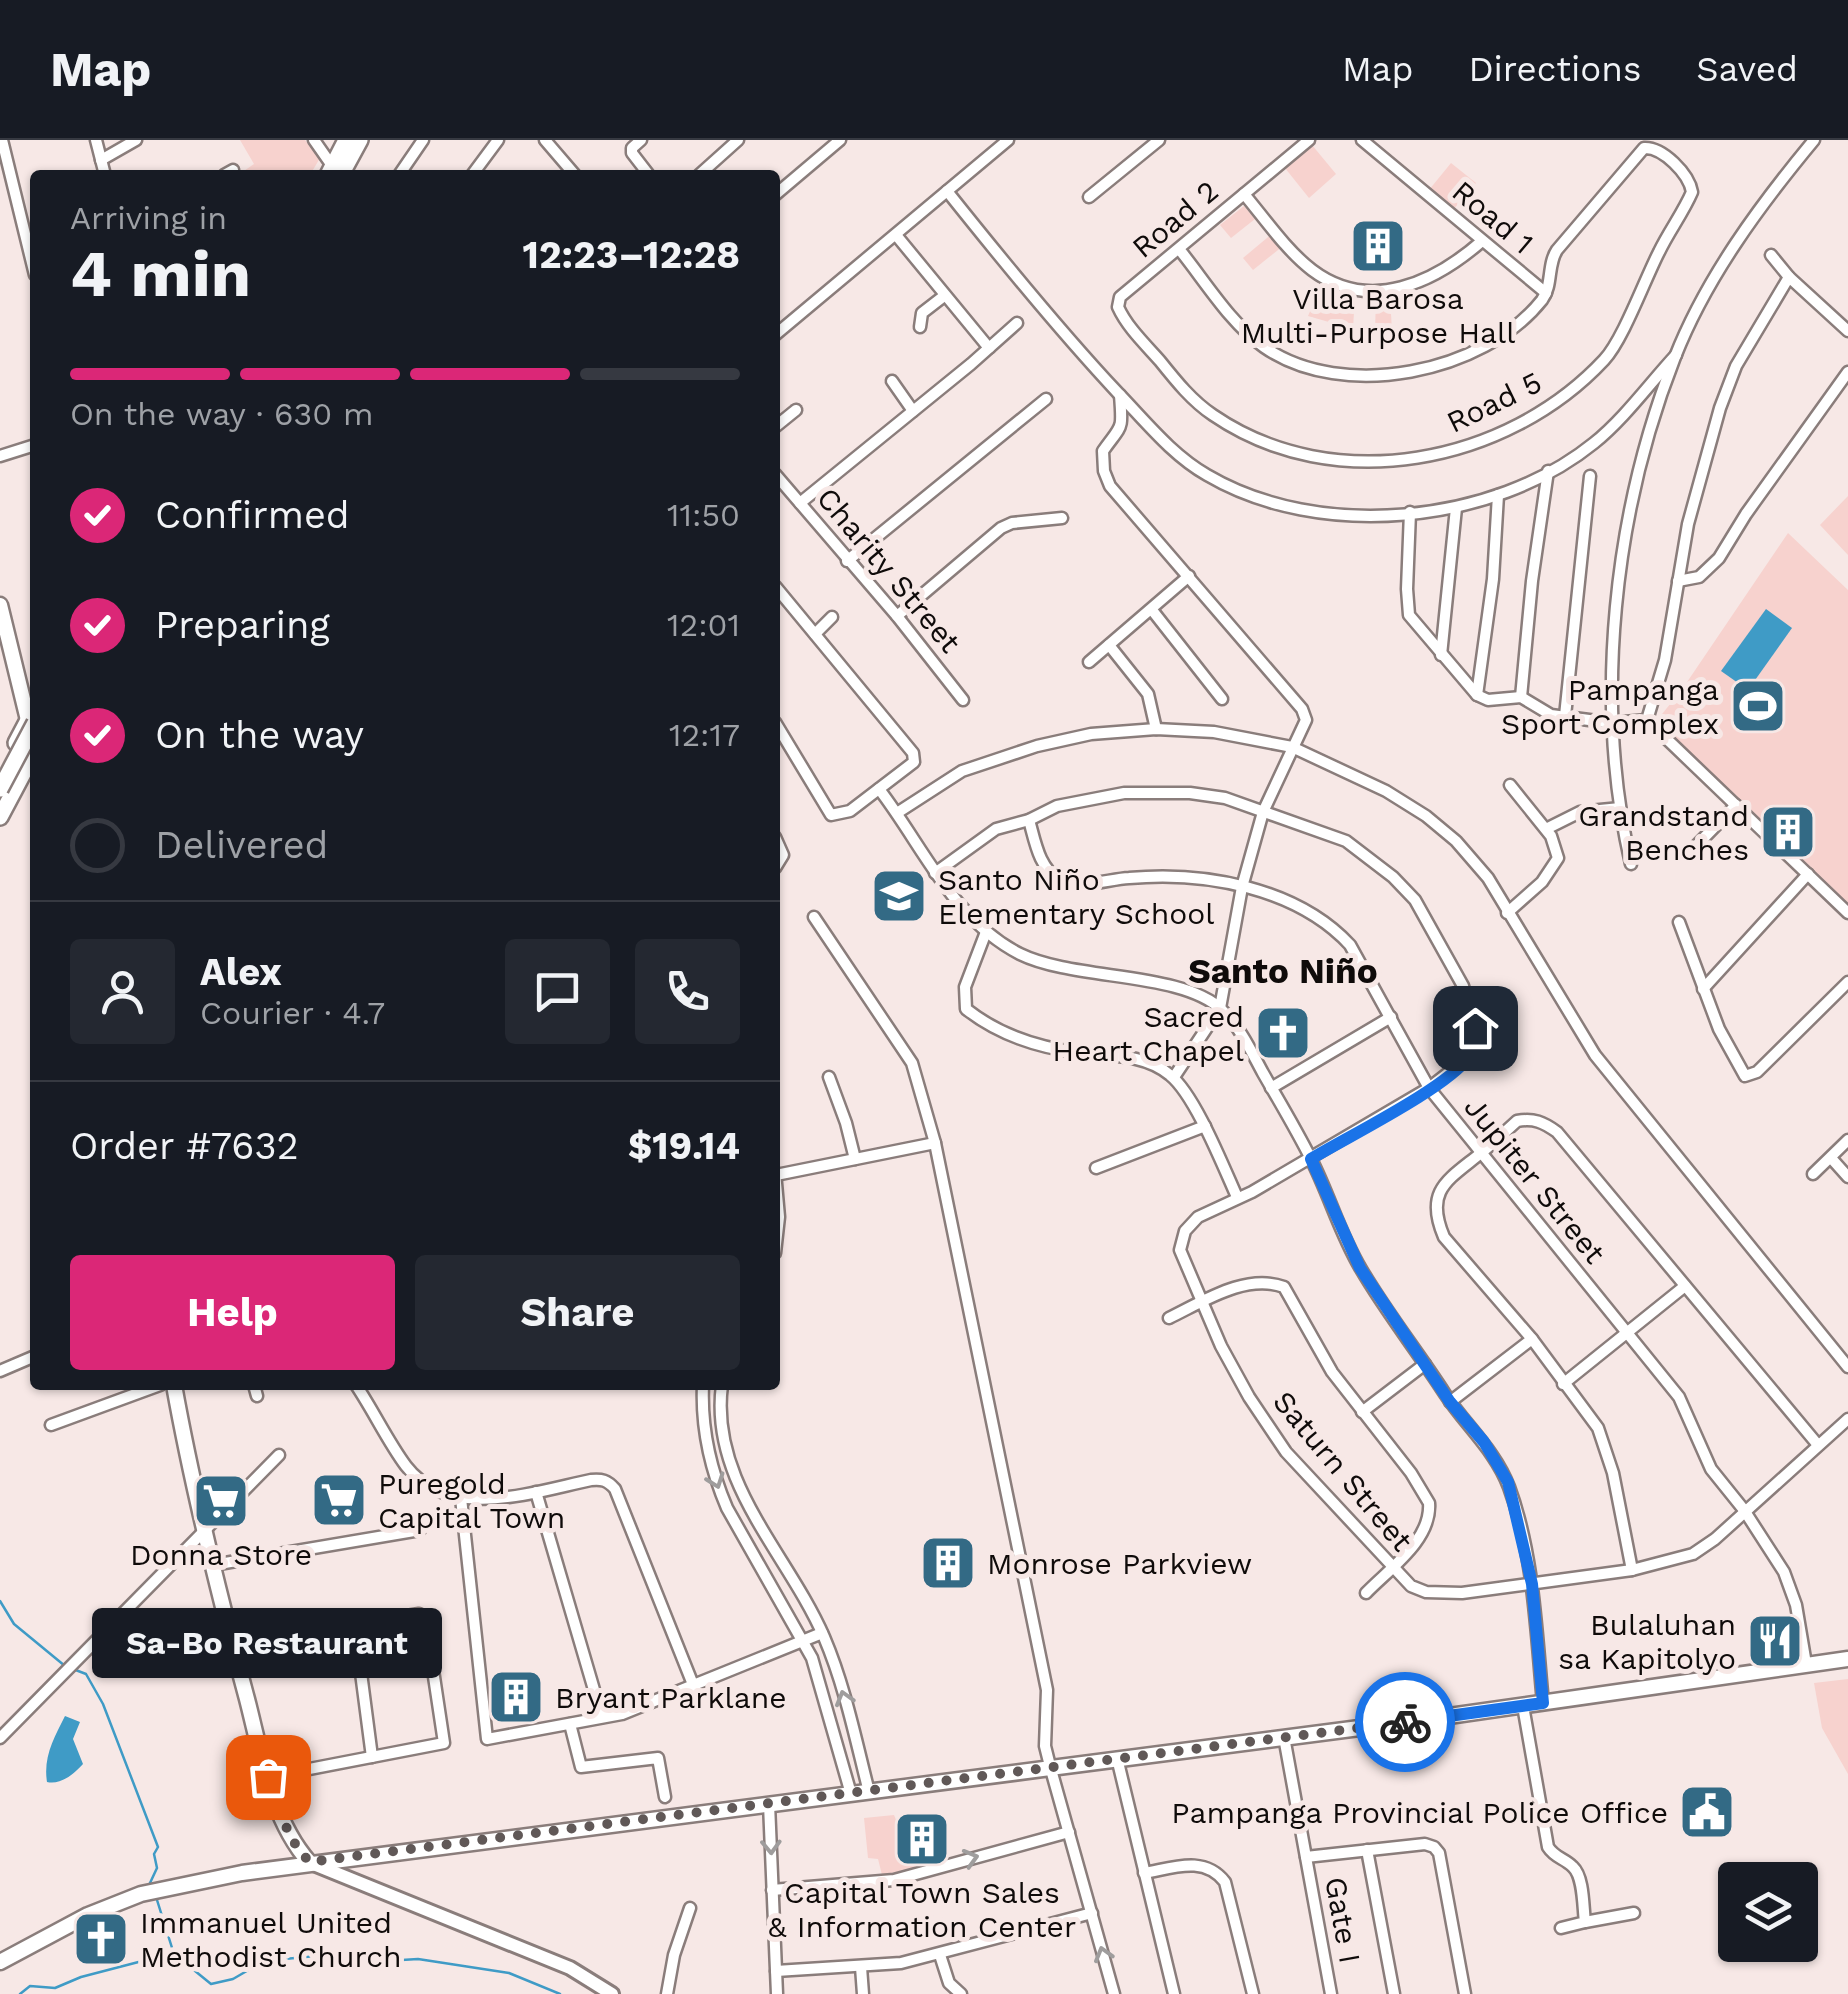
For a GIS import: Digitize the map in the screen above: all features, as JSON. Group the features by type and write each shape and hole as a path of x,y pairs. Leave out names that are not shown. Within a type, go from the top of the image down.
{"highway":[{"path":"336,170 346,140"},
{"path":"337,170 360,140"},
{"path":"0,774 30,722"},
{"path":"0,789 30,724"},
{"path":"15,746 30,744"},
{"path":"0,805 30,753"},
{"path":"0,817 30,754"}],"main road":[{"path":"0,605 30,707"},
{"path":"175,1390 202,1530 268,1777 290,1837 309,1862"},
{"path":"0,1962 88,1915 141,1894 309,1862 1284,1738 1848,1659"}],"street":[{"path":"2,140 30,254"},
{"path":"96,140 104,170"},
{"path":"101,160 136,140"},
{"path":"314,140 334,170"},
{"path":"402,170 423,140"},
{"path":"479,170 498,140"},
{"path":"545,140 570,170"},
{"path":"705,170 738,140"},
{"path":"780,191 840,140"},
{"path":"780,331 1008,140"},
{"path":"1089,197 1159,140"},
{"name":"Road 2","path":"1120,296 1308,140"},
{"name":"Road 1","path":"1362,140 1546,293"},
{"path":"1632,864 1620,808 1612,722 1619,569 1652,429 1676,354 1715,276 1784,176 1814,140"},
{"path":"637,144 632,153 646,170"},
{"name":"Road 5","path":"1120,296 1118,307 1131,327 1192,398 1226,423 1289,448 1349,460 1410,460 1450,453 1537,415 1607,357 1692,192 1688,180 1655,148 1641,150 1554,254 1546,293"},
{"path":"947,191 1006,265 1166,445 1207,475 1278,504 1334,514 1410,512 1456,508 1498,496 1594,443 1676,354"},
{"path":"1244,194 1308,267 1326,280 1362,290 1400,288 1430,279 1482,241"},
{"path":"896,236 989,348"},
{"path":"1179,249 1264,346 1310,367 1346,374 1396,374 1468,356 1515,325 1546,293"},
{"path":"1771,255 1848,332"},
{"path":"1646,720 1666,660 1688,524 1720,408 1736,366 1789,277"},
{"path":"920,327 922,313 944,296"},
{"path":"800,503 1017,323"},
{"path":"1678,582 1699,577 1719,558 1848,372"},
{"path":"892,381 913,411"},
{"path":"1119,434 1120,395"},
{"path":"847,561 1046,399"},
{"path":"780,424 796,410"},
{"path":"1141,417 1104,448 1106,479 1305,714 1304,726 1262,812 1242,887 1220,1008 1174,1077"},
{"path":"0,456 30,447"},
{"path":"1521,697 1548,471"},
{"path":"1565,716 1590,476"},
{"name":"Charity Street","path":"780,480 963,700"},
{"path":"1478,695 1494,579 1498,496"},
{"path":"1441,654 1456,508"},
{"path":"1410,512 1406,588 1410,615 1478,695 1488,700 1521,697 1552,715 1612,722 1646,720 1848,913"},
{"path":"897,616 1001,528 1023,521 1062,518"},
{"path":"1089,662 1189,576"},
{"path":"780,592 913,753 914,762 850,811 832,815 780,730"},
{"path":"1152,610 1222,698"},
{"path":"815,634 832,618"},
{"path":"1109,644 1148,694 1156,729"},
{"path":"897,813 962,771 1037,746 1091,734 1156,729 1214,732 1292,747 1357,775 1426,816 1470,856 1488,878 1595,1056 1848,1367"},
{"path":"1507,913 1542,882 1558,858 1546,828 1510,785"},
{"path":"879,790 935,874 986,932 1022,954 1088,974 1128,977 1196,994 1220,1008 1239,1030 1311,1159 1360,1268 1450,1402 1484,1442 1508,1482 1532,1584 1543,1703"},
{"path":"935,874 996,829 1082,799 1124,792 1190,793 1225,798 1262,812"},
{"path":"1694,848 1736,805"},
{"path":"1546,828 1580,812 1620,808"},
{"name":"Saturn Street","path":"1262,812 1346,841 1404,887 1434,929 1463,986 1477,1040 1469,1057 1430,1088 1311,1159 1198,1218 1185,1231 1180,1250 1201,1303 1249,1397 1286,1452 1390,1568 1411,1586 1426,1592 1462,1593 1632,1570 1693,1554 1715,1539 1848,1419"},
{"name":"Jupiter Street","path":"1030,820 1038,854 1062,882 1078,884 1156,876 1242,887 1304,908 1334,928 1350,946 1430,1088 1680,1397 1711,1469 1744,1510 1784,1572 1796,1605 1806,1664"},
{"path":"1703,990 1808,874"},
{"path":"814,917 912,1063 935,1143 1047,1690 1046,1746 1050,1766 1092,1913 1110,1993"},
{"path":"1679,922 1703,990 1739,1070 1750,1076 1848,982"},
{"path":"986,932 963,998 966,1008 996,1030 1037,1045 1144,1060 1174,1077 1205,1126 1237,1197"},
{"path":"1271,1088 1391,1016"},
{"path":"829,1077 855,1159"},
{"path":"1632,1570 1606,1446 1586,1410 1439,1226 1438,1192 1448,1178 1517,1121 1529,1118 1558,1132 1818,1445"},
{"path":"1096,1168 1205,1126"},
{"path":"1813,1174 1848,1140"},
{"path":"780,1172 935,1143"},
{"path":"1830,1158 1848,1177"},
{"path":"1169,1318 1250,1283 1267,1280 1284,1287 1322,1356 1411,1473 1429,1503 1425,1528 1366,1593"},
{"path":"1563,1384 1684,1286"},
{"path":"1450,1402 1532,1339"},
{"path":"0,1371 30,1358"},
{"path":"1362,1412 1425,1364"},
{"path":"51,1425 146,1390"},
{"path":"359,1390 406,1466 425,1484 453,1498 498,1498 602,1479 615,1488 694,1687"},
{"path":"703,1390 704,1436 718,1486 812,1658 851,1794"},
{"path":"722,1390 720,1418 734,1475 822,1633 845,1701 868,1792"},
{"path":"0,1738 279,1455"},
{"path":"536,1492 602,1717"},
{"path":"461,1498 487,1739 622,1714 822,1633"},
{"path":"213,1566 420,1530"},
{"path":"136,1644 162,1665 299,1633 425,1616 444,1744 268,1777"},
{"path":"356,1626 372,1757"},
{"path":"1523,1706 1548,1847 1576,1872 1586,1922"},
{"path":"570,1724 581,1766 658,1758 665,1797"},
{"name":"Gate I","path":"1284,1738 1331,1994"},
{"path":"1116,1758 1174,1994"},
{"path":"770,1804 777,1994"},
{"path":"772,1890 894,1880 1069,1832"},
{"path":"1306,1856 1425,1844 1434,1847 1439,1853 1465,1994"},
{"path":"1367,1850 1394,1994"},
{"path":"309,1862 570,1968 612,1994"},
{"path":"1144,1873 1195,1864 1217,1872 1224,1882 1253,1994"},
{"path":"667,1994 674,1956 690,1908"},
{"path":"776,1971 901,1964 1092,1913"},
{"path":"1561,1928 1634,1913"},
{"path":"940,1955 949,1983 961,1994"},
{"path":"861,1966 863,1994"}],"shaded area":[{"path":"240,140 305,140 320,158 313,170 245,170 254,164"},
{"path":"1312,145 1336,174 1309,198 1285,168"},
{"path":"1451,163 1476,183 1452,211 1429,190"},
{"path":"1244,206 1255,219 1231,238 1220,225"},
{"path":"1273,233 1283,246 1253,270 1243,258"},
{"path":"1321,286 1355,295 1353,329 1308,316"},
{"path":"1390,297 1392,331 1375,331 1376,298"},
{"path":"1848,496 1848,555 1820,525"},
{"name":"Pampanga Sport Complex","path":"1788,533 1848,590 1848,913 1654,724 1683,688"},
{"path":"1848,1679 1848,1774 1822,1728 1814,1683"},
{"path":"894,1815 916,1868 882,1875 878,1859 868,1858 864,1818"}],"water":[{"path":"1766,609 1792,628 1748,690 1721,671"},
{"path":"65,1716 80,1722 73,1739 83,1764 62,1780 47,1782 48,1756"}],"waterway":[{"path":"0,1601 14,1624 65,1666"},
{"path":"73,1669 86,1674 103,1704 158,1847 154,1854 157,1868 150,1883"},
{"path":"157,1900 173,1951"},
{"path":"20,1994 30,1986 55,1988 81,1977 173,1953 211,1984 233,1979 264,1961 326,1955 369,1962 418,1959 509,1973 560,1994"}],"way so far":[{"path":"268,1777 290,1837 309,1862 1405,1722"}],"place":[{"name":"Villa Barosa Multi-Purpose Hall","path":"1378,246"},
{"name":"Pampanga Sport Complex","path":"1758,706"},
{"name":"Grandstand Benches","path":"1788,832"},
{"name":"Santo Niño Elementary School","path":"899,896"},
{"name":"Sacred Heart Chapel","path":"1283,1033"},
{"name":"Puregold Capital Town","path":"339,1500"},
{"name":"Donna Store","path":"221,1501"},
{"name":"Monrose Parkview","path":"948,1563"},
{"name":"Bulaluhan sa Kapitolyo","path":"1775,1641"},
{"name":"Bryant Parklane","path":"516,1697"},
{"name":"Sa-Bo Restaurant","path":"268,1777"},
{"name":"Pampanga Provincial Police Office","path":"1707,1812"},
{"name":"Capital Town Sales & Information Center","path":"922,1839"},
{"name":"Immanuel United Methodist Church","path":"101,1939"}],"district":[{"name":"Santo Niño","path":"1283,971"}],"route":[{"path":"1405,1722 1543,1703 1532,1584 1508,1482 1496,1459 1450,1402 1360,1268 1311,1159 1461,1066 1477,1040 1475,1028"}]}
